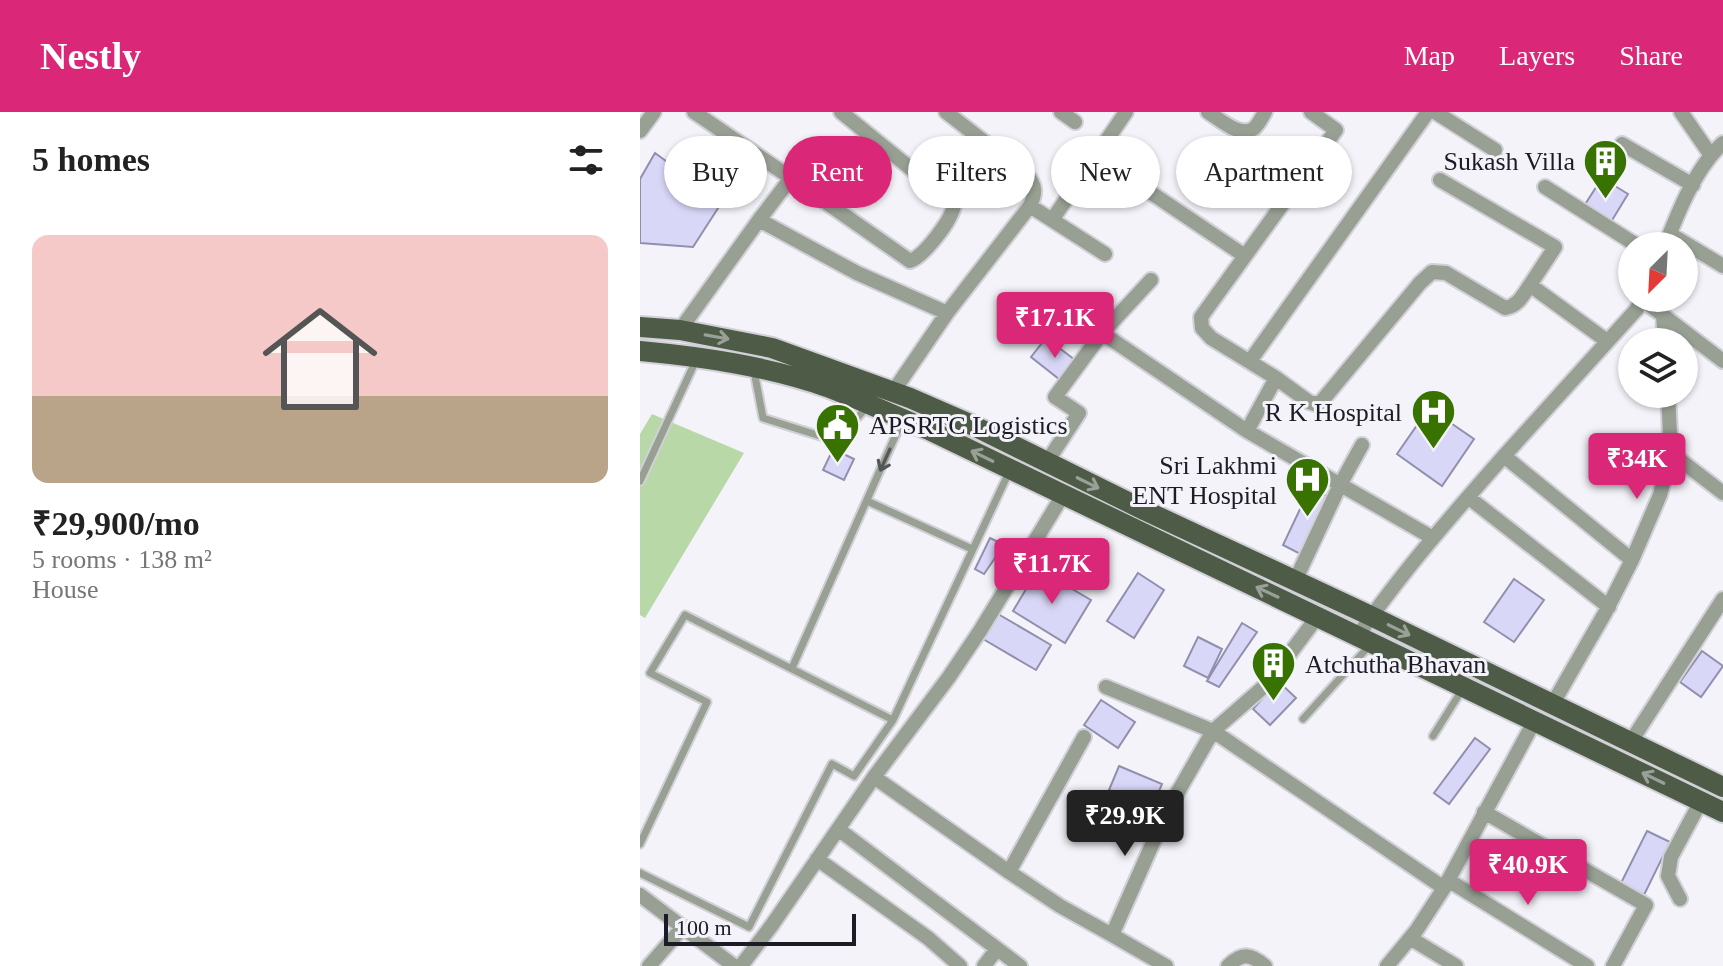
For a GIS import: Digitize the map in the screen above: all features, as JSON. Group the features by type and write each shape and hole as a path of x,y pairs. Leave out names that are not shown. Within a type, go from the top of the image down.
{"main road":[{"path":"640,327 680,330 772,348 893,392 972,425 1723,787"},
{"path":"640,351 698,356 753,366 826,387 903,419 1723,812"}],"street":[{"path":"640,131 654,112"},
{"path":"694,112 783,173"},
{"path":"841,112 870,136"},
{"path":"946,112 977,136"},
{"path":"1061,112 1075,122"},
{"path":"1052,220 1126,112"},
{"path":"1208,112 1235,129 1247,132 1253,129 1265,112"},
{"path":"1311,112 1336,130 1204,312 1201,322 1211,338 1309,402 1321,402 1432,272 1446,273 1505,308 1511,307 1519,302 1555,247 1440,180"},
{"path":"1250,361 1428,112"},
{"path":"1435,112 1495,150"},
{"path":"1681,112 1710,154"},
{"path":"1671,232 1710,154 1723,143"},
{"path":"1622,144 1693,185"},
{"path":"834,208 906,260 913,261 920,255 953,213 954,205 892,154"},
{"path":"1545,187 1618,233"},
{"path":"680,330 783,188"},
{"path":"1160,199 1245,256"},
{"path":"893,392 947,313 1028,208"},
{"path":"1033,208 1105,254"},
{"path":"759,220 857,273 947,313"},
{"path":"1698,254 1723,266"},
{"path":"1047,462 1079,413 1055,397 1102,333 1151,280"},
{"path":"1530,285 1607,341"},
{"path":"1364,640 1371,616 1433,538 1633,312"},
{"path":"1659,312 1723,361"},
{"path":"1663,315 1664,328"},
{"path":"1102,333 1247,431 1433,538"},
{"path":"1247,431 1276,378"},
{"path":"1552,705 1609,607 1660,495 1671,453 1669,408"},
{"path":"1295,581 1362,445"},
{"path":"1671,453 1723,493"},
{"path":"1504,456 1632,560"},
{"path":"741,966 980,631 1063,495"},
{"path":"1468,497 1609,607"},
{"path":"1630,743 1723,599"},
{"path":"1112,935 1167,811 1213,731 1267,684 1318,616"},
{"path":"1106,687 1213,731 1446,884 1587,966"},
{"path":"1387,966 1446,884 1534,722"},
{"path":"1009,872 1084,737"},
{"path":"874,777 1060,906 1166,966"},
{"path":"1680,899 1668,876 1671,857 1701,801"},
{"path":"1484,812 1646,905 1613,966"},
{"path":"838,829 1020,966"},
{"path":"817,859 928,938 960,966"},
{"path":"640,895 734,966"},
{"path":"649,966 683,927"},
{"path":"1410,938 1456,966"},
{"path":"984,966 997,949"},
{"path":"1228,966 1235,959 1250,955 1265,966"}],"lane":[{"path":"640,481 698,356"},
{"path":"753,366 763,418 836,441 870,405"},
{"path":"792,668 903,419"},
{"path":"640,873 749,927 832,764 854,776 893,720 1010,469"},
{"path":"867,501 972,549"},
{"path":"640,844 707,702 650,673 685,615 893,720"},
{"path":"1303,719 1364,640"},
{"path":"1433,736 1463,688"}],"green space":[{"path":"652,414 744,453 645,618 640,615 640,434"}],"building":[{"path":"655,153 664,160 664,208 718,208 693,247 640,243 640,179"},
{"name":"Sukash Villa","path":"1602,178 1628,194 1611,222 1584,206"},
{"path":"1046,338 1079,363 1064,383 1031,357"},
{"path":"1429,408 1474,439 1442,486 1397,454"},
{"name":"APSRTC Logistics","path":"833,449 854,459 844,480 823,470"},
{"path":"1310,488 1331,498 1304,556 1283,545"},
{"path":"990,538 1004,545 984,574 975,569"},
{"path":"1038,569 1091,600 1065,643 1013,611"},
{"path":"1138,573 1164,590 1134,638 1107,621"},
{"path":"1514,579 1544,600 1514,642 1484,622"},
{"path":"998,614 1051,645 1036,670 983,639"},
{"path":"1242,623 1257,632 1219,687 1207,681"},
{"path":"1198,637 1222,649 1208,678 1184,666"},
{"path":"1702,651 1723,666 1701,697 1680,682"},
{"name":"Atchutha Bhavan","path":"1278,681 1296,698 1270,725 1253,709"},
{"path":"1101,700 1135,722 1118,748 1084,725"},
{"path":"1475,738 1490,749 1449,804 1434,793"},
{"path":"1119,766 1162,784 1152,808 1109,790"},
{"path":"1647,831 1670,842 1644,895 1621,883"}],"place":[{"name":"Sukash Villa","path":"1606,200"},
{"name":"R K Hospital","path":"1433,451"},
{"name":"APSRTC Logistics","path":"838,464"},
{"name":"Sri Lakhmi ENT Hospital","path":"1308,519"},
{"name":"Atchutha Bhavan","path":"1274,703"}]}
